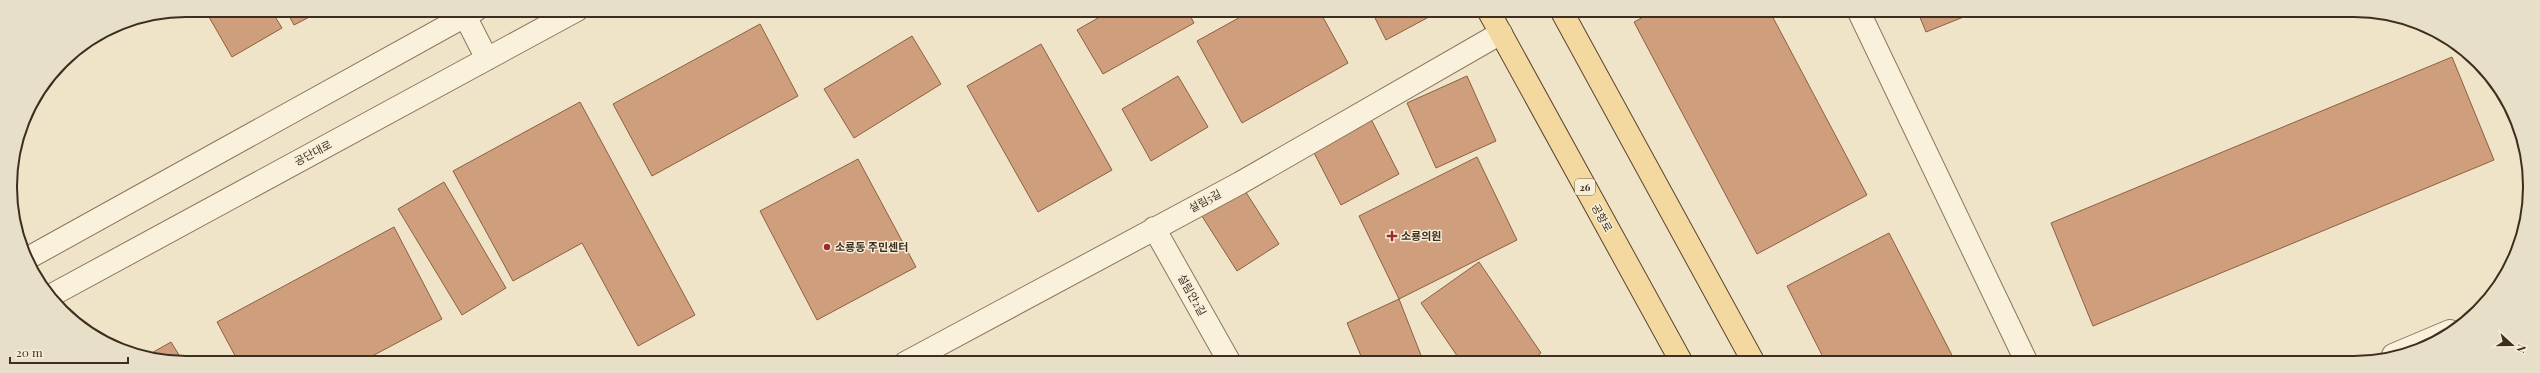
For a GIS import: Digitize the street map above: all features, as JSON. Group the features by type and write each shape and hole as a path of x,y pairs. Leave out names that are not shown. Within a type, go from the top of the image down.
{"main road":[{"name":"공항로","path":"1492,17 1678,356"},
{"path":"1565,17 1750,356"}],"street":[{"path":"32,256 458,17"},
{"path":"469,17 486,59"},
{"name":"공단대로","path":"55,293 564,17"},
{"path":"1861,17 2024,356"},
{"name":"설림5길","path":"918,356 1240,183 1501,34"},
{"name":"설림안2길","path":"1154,228 1226,356"}],"building":[{"path":"209,17 275,17 282,28 232,57"},
{"path":"290,17 309,17 294,25"},
{"path":"1100,17 1191,17 1194,23 1103,74 1077,30"},
{"path":"1240,17 1323,17 1348,63 1242,123 1197,41"},
{"path":"1374,17 1429,17 1386,40"},
{"path":"1643,17 1773,17 1867,195 1757,254 1634,22"},
{"path":"1920,17 1964,17 1926,32"},
{"path":"760,24 798,96 652,176 613,104"},
{"path":"912,36 941,84 854,138 824,89"},
{"path":"1041,44 1112,170 1038,212 967,86"},
{"path":"2452,57 2494,160 2093,326 2051,223"},
{"path":"1178,76 1208,127 1151,161 1122,109"},
{"path":"1467,76 1496,141 1436,168 1407,103"},
{"path":"580,102 695,315 638,346 582,243 513,281 453,171"},
{"path":"1371,119 1399,174 1341,205 1312,149"},
{"path":"1477,157 1517,240 1399,299 1359,216"},
{"path":"858,159 916,267 817,320 760,211"},
{"path":"444,182 506,288 462,315 398,209"},
{"path":"1240,183 1279,244 1237,271 1198,210"},
{"path":"394,227 442,319 372,356 235,356 217,322"},
{"path":"1889,233 1952,356 1822,356 1787,286"},
{"path":"1479,262 1541,353 1537,356 1457,356 1421,303"},
{"path":"1399,299 1421,356 1361,356 1347,323"},
{"path":"171,342 180,356 164,355 152,353"}],"place":[{"name":"소룡의원","path":"1392,236"},
{"name":"소룡동 주민센터","path":"827,247"}]}
